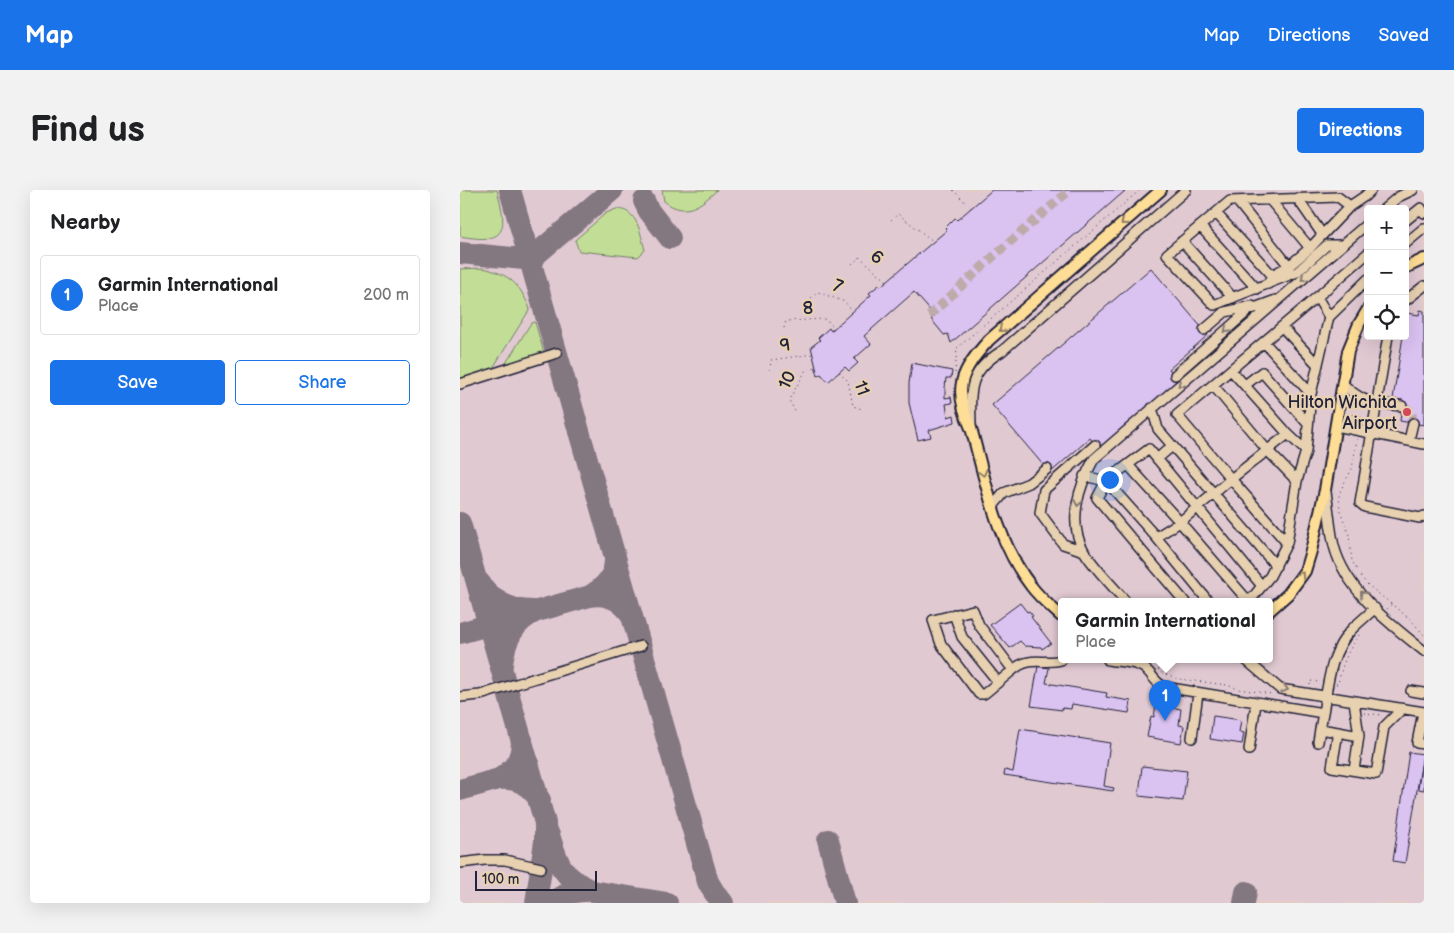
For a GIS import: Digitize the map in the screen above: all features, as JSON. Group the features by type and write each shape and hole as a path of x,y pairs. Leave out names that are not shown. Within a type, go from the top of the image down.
{"main road":[{"path":"1058,613 1031,587 1018,568 1002,535 971,428 963,412 961,391 964,374 971,360 989,340 1161,190"},
{"path":"1409,266 1424,259"},
{"path":"1273,607 1288,594 1305,571 1316,534 1325,490 1348,351 1364,316"}],"street":[{"path":"971,428 970,395 973,382 988,360 1002,351 1186,190"},
{"path":"1350,206 1338,197 1230,201 1167,254 1214,305 1257,289 1290,266 1350,206 1371,190"},
{"path":"1389,205 1398,197 1413,190"},
{"path":"1297,198 1322,234"},
{"path":"1270,200 1310,248"},
{"path":"1237,201 1290,266"},
{"path":"1409,218 1421,208 1424,213"},
{"path":"1216,213 1270,280"},
{"path":"1200,226 1257,289"},
{"path":"1123,598 1084,551 1077,531 1076,505 1084,476 1094,459 1364,226"},
{"path":"1409,241 1424,228"},
{"path":"1182,241 1232,298"},
{"path":"1270,280 1297,272 1327,245 1341,245"},
{"path":"1287,543 1230,479 1177,415 1364,256"},
{"path":"1252,598 1276,566 1287,543 1297,481 1306,451 1311,394 1329,317 1364,283"},
{"path":"1409,297 1424,286"},
{"path":"1175,375 1249,310 1283,297"},
{"path":"1317,297 1329,317"},
{"path":"1409,298 1424,297"},
{"path":"1204,330 1225,312 1267,303"},
{"path":"1282,326 1318,365"},
{"path":"1387,340 1360,503 1365,507 1420,518 1424,516"},
{"path":"1264,342 1311,394"},
{"path":"460,384 556,353"},
{"path":"1231,370 1288,434 1306,451"},
{"path":"1245,385 1262,372 1308,424"},
{"path":"1342,383 1358,398 1376,404 1402,406"},
{"path":"1213,386 1297,481"},
{"path":"1152,408 1158,429 1212,494 1276,566"},
{"path":"1410,440 1413,423"},
{"path":"1336,426 1424,444"},
{"path":"1156,537 1180,522 1230,479 1288,434"},
{"path":"1084,551 1063,544 1040,513 1044,490 1095,445"},
{"path":"1157,459 1172,446"},
{"path":"1182,598 1097,498 1106,481 1149,449 1262,586"},
{"path":"1128,465 1246,598"},
{"path":"993,506 1004,493 1029,482 1047,469"},
{"path":"1084,476 1106,481 1156,537 1206,598"},
{"path":"1325,490 1335,548 1343,570 1363,596 1392,625 1424,651"},
{"path":"1013,670 979,625 973,610 933,620 941,644 979,694 984,694 1023,662 1037,660 1058,661"},
{"path":"1318,742 1333,661 1351,630 1378,611"},
{"path":"954,614 962,637 998,682"},
{"path":"460,697 480,695 641,646"},
{"path":"1124,663 1140,666 1148,672 1155,682 1165,687 1323,713"},
{"path":"1250,663 1280,689 1424,712 1417,744 1424,744"},
{"path":"1411,691 1424,693"},
{"path":"1192,738 1198,693"},
{"path":"1354,701 1359,736 1354,770"},
{"path":"1249,750 1256,702"},
{"path":"1338,732 1332,767 1376,774 1384,727 1402,709"},
{"path":"1320,729 1359,736"},
{"path":"460,863 505,860 541,868"}],"path":[{"path":"953,190 971,208"},
{"path":"954,378 957,348 1140,190"},
{"path":"891,220 898,214 933,241"},
{"name":"6","path":"852,264 860,256 887,281"},
{"name":"7","path":"811,298 818,292 845,302 853,312"},
{"name":"8","path":"784,328 786,321 826,319 834,328"},
{"name":"9","path":"770,370 771,360 812,354"},
{"name":"10","path":"795,410 789,400 806,370 816,367"},
{"name":"11","path":"839,372 848,381 854,406 862,410"},
{"path":"1338,412 1361,416 1352,469 1342,485 1339,495 1340,510 1349,534 1354,567 1368,585 1412,620 1424,635"},
{"path":"1378,611 1392,604"},
{"path":"1309,694 1310,681 1338,684 1341,670 1352,645 1360,634"},
{"path":"1152,663 1162,673 1180,679 1227,685 1238,689 1276,695"}],"shaded area":[{"path":"460,190 1424,190 1424,903 460,903"}],"green space":[{"path":"460,190 497,190 503,225 495,236 476,238 460,236"},
{"path":"662,190 717,190 699,205 679,209 664,201"},
{"path":"616,209 623,210 634,217 645,250 638,257 579,251 575,240 606,213"},
{"path":"483,268 500,273 512,281 522,293 530,309 491,371 460,381 460,269"},
{"path":"535,322 544,353 506,366 506,363 531,323"}],"building":[{"path":"992,190 1126,190 951,343 948,334 944,335 931,319 935,316 914,292 864,336 871,344 854,359 858,363 849,371 845,367 828,382 821,374 818,376 811,347 820,340 818,338 829,328 831,331 871,295 869,293 879,285 881,286 947,230 945,228 955,218 957,220"},
{"path":"1151,268 1208,335 1169,369 1180,381 1100,451 1090,438 1050,473 992,405"},
{"path":"1420,310 1424,311 1424,425 1400,421 1403,400 1393,399 1402,340 1409,340 1409,313 1419,315"},
{"path":"912,363 952,371 951,378 946,378 945,398 951,397 952,403 946,404 948,417 954,415 955,422 929,430 931,437 918,440 909,403"},
{"path":"1020,603 1033,616 1031,617 1051,643 1042,649 1041,647 1025,646 1020,641 1010,648 990,625"},
{"path":"1038,666 1049,668 1046,683 1107,693 1106,697 1131,701 1129,713 1072,704 1071,709 1062,708 1062,710 1031,706"},
{"path":"1156,705 1181,709 1179,725 1184,726 1181,743 1147,737 1151,716 1154,717"},
{"path":"1213,716 1241,720 1239,732 1244,733 1242,744 1210,739"},
{"path":"1020,729 1110,743 1104,786 1114,788 1113,791 1004,775 1005,770 1013,772"},
{"path":"1409,752 1423,754 1405,863 1393,861"},
{"path":"1424,755 1424,790 1418,789"},
{"path":"1142,766 1187,771 1183,801 1139,796"}],"taxiway":[{"path":"510,190 708,882 723,903"},
{"path":"460,253 524,259 533,257 612,190"},
{"path":"644,201 649,211 670,238"},
{"path":"460,523 545,823 545,841 536,903"},
{"path":"615,556 614,569 609,580 601,589 590,596 597,595 614,599 624,606 632,616"},
{"path":"479,582 490,596 504,605 519,610 537,611 522,620 512,632 505,647 502,665"},
{"path":"460,633 590,596"},
{"path":"522,740 519,758 509,772 499,779 512,779 522,783 532,790 540,800"},
{"path":"460,790 499,779"},
{"path":"549,835 555,854 563,869 574,881 592,891 570,893 551,903"},
{"path":"828,840 845,903"},
{"path":"592,891 667,903"},
{"path":"1244,903 1246,892"}],"tunnel":[{"path":"929,316 996,254 1070,190"},
{"path":"1402,406 1411,412 1413,423"}],"place":[{"name":"Hilton Wichita Airport","path":"1407,412"},
{"name":"Garmin International","path":"1165,721"}]}
